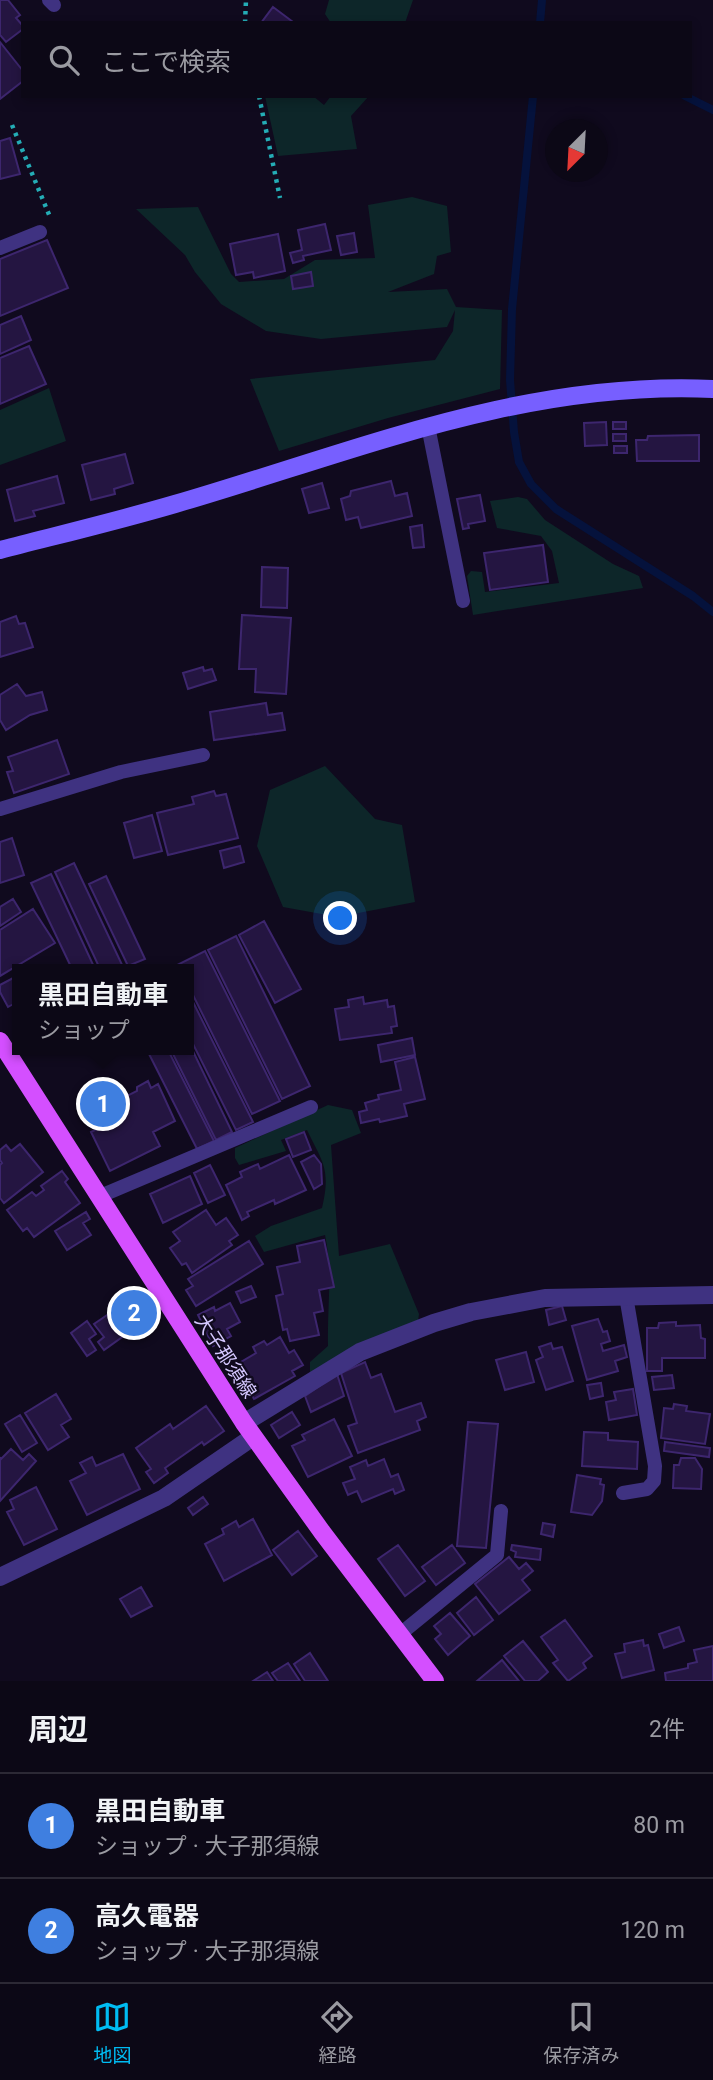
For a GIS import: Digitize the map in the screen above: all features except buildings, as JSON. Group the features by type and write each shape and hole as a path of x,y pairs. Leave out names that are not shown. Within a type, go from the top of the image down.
{"main road":[{"name":"大子那須線","path":"0,1041 249,1430 435,1681"}],"street":[{"path":"0,550 174,505 475,413 545,399 674,387 713,389"},
{"path":"0,1577 164,1498 249,1430 349,1358 434,1322 511,1303 545,1298 713,1295"}],"lane":[{"path":"0,248 40,232"},
{"path":"428,426 463,601"},
{"path":"0,809 121,772 203,755"},
{"path":"98,1197 311,1107"},
{"path":"623,1493 647,1489 654,1481 655,1466 626,1296"},
{"path":"399,1635 497,1555 501,1511"}],"path":[{"path":"245,21 246,0"},
{"path":"259,98 280,198"},
{"path":"12,125 51,216 40,232"}],"green space":[{"path":"329,0 413,0 406,21 330,21 325,14"},
{"path":"265,98 315,98 324,105 329,98 367,98 351,116 357,149 278,156"},
{"path":"412,197 447,206 451,252 437,256 434,274 388,292 447,289 456,307 502,310 500,389 388,418 279,451 250,379 435,360 453,331 455,310 447,327 321,339 266,331 221,304 185,255 136,209 198,207 231,274 239,282 284,279 315,260 375,258 368,205"},
{"path":"49,388 66,441 0,465 0,410"},
{"path":"518,497 527,499 545,520 613,564 639,576 643,588 473,615 467,576 471,571 482,572 485,592 559,583 552,551 541,536 497,528 490,501"},
{"path":"325,766 375,819 402,825 415,902 338,917 283,907 257,846 270,790"},
{"path":"328,1105 352,1110 361,1133 331,1145 339,1256 390,1244 419,1314 418,1321 310,1374 310,1362 328,1346 329,1276 325,1235 264,1252 255,1236 271,1226 322,1208 326,1184 324,1167 307,1130 281,1140 286,1151 239,1165 235,1158 235,1148"}],"waterway":[{"path":"540,21 542,0"},
{"path":"533,98 512,309 510,380 519,462 531,484 556,509 693,596 713,612"},
{"path":"689,98 713,110"}],"place":[{"name":"黒田自動車","path":"103,1104"},
{"name":"高久電器","path":"134,1313"}]}
